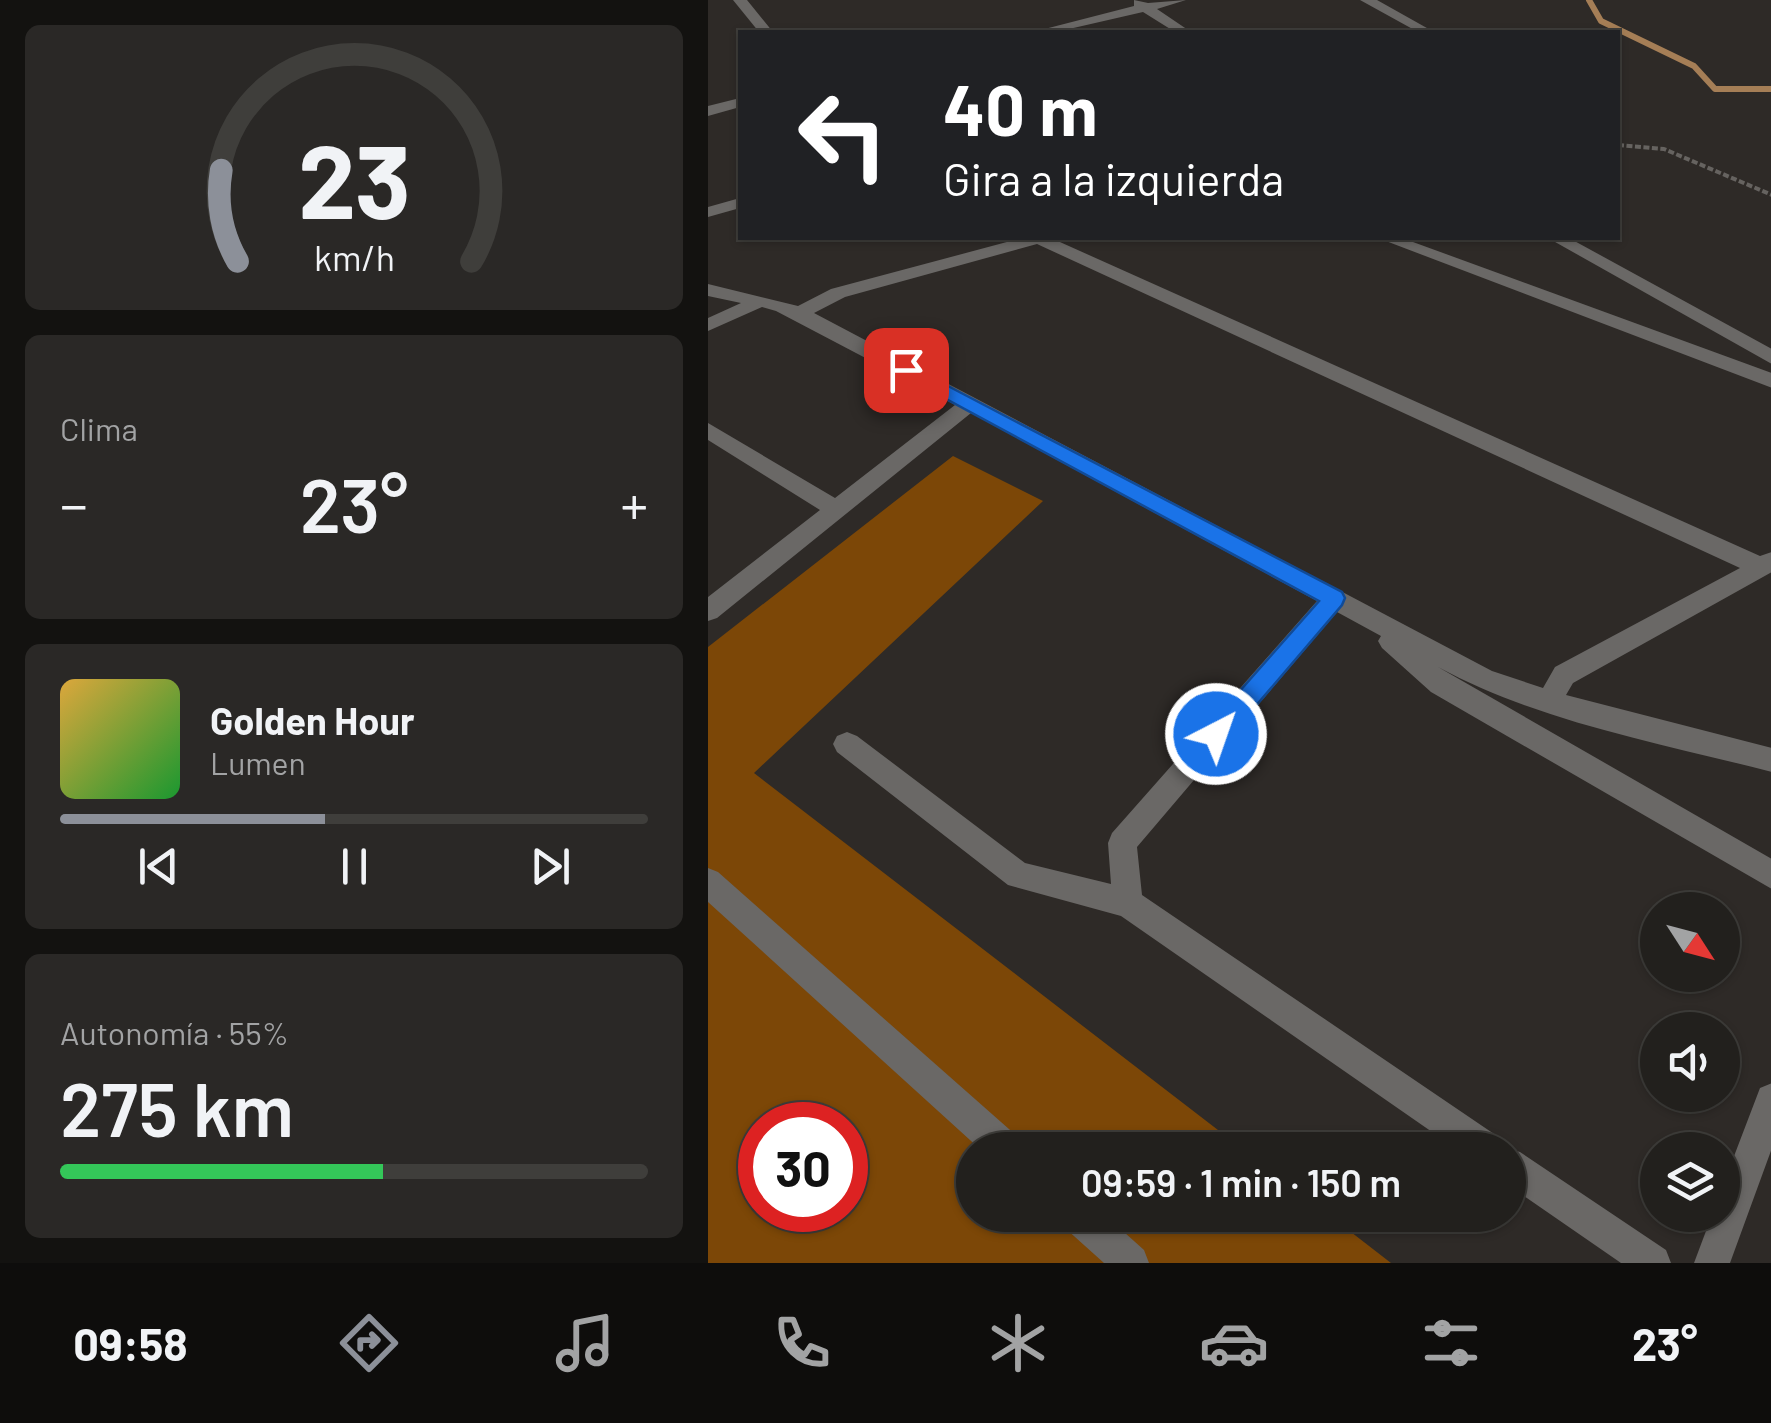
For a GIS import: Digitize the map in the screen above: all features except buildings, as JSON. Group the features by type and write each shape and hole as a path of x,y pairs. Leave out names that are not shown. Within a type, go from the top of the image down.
{"street":[{"path":"740,0 764,30"},
{"path":"1047,30 1140,4 1179,0"},
{"path":"1366,0 1423,30"},
{"path":"1140,4 1181,30"},
{"path":"708,110 738,103"},
{"path":"708,212 738,204"},
{"path":"799,313 838,293 1032,240"},
{"path":"1043,240 1766,564"},
{"path":"1392,240 1772,382"},
{"path":"1561,240 1772,358"},
{"path":"708,290 799,313 1484,679 1549,701 1772,760"},
{"path":"708,324 761,301"},
{"path":"708,611 970,404"},
{"path":"708,430 836,510"},
{"path":"1549,701 1564,675 1766,564"},
{"path":"1346,605 1440,684 1772,875"},
{"path":"1128,904 1122,843 1346,605"},
{"path":"847,744 1018,875 1128,904 1462,1132"},
{"path":"708,882 987,1132"},
{"path":"1712,1263 1772,1100"},
{"path":"1526,1176 1653,1263"},
{"path":"1097,1232 1131,1263"}],"path":[{"path":"1620,145 1664,149 1772,195"}],"shaded area":[{"path":"953,456 1043,501 754,773 1221,1132 956,1132 956,1232 1351,1232 1391,1263 708,1263 708,647"}],"waterway":[{"path":"1589,0 1601,21 1620,30"},
{"path":"1620,30 1694,66 1715,89 1772,89"}],"route":[{"path":"906,370 1334,598 1216,734"}]}
